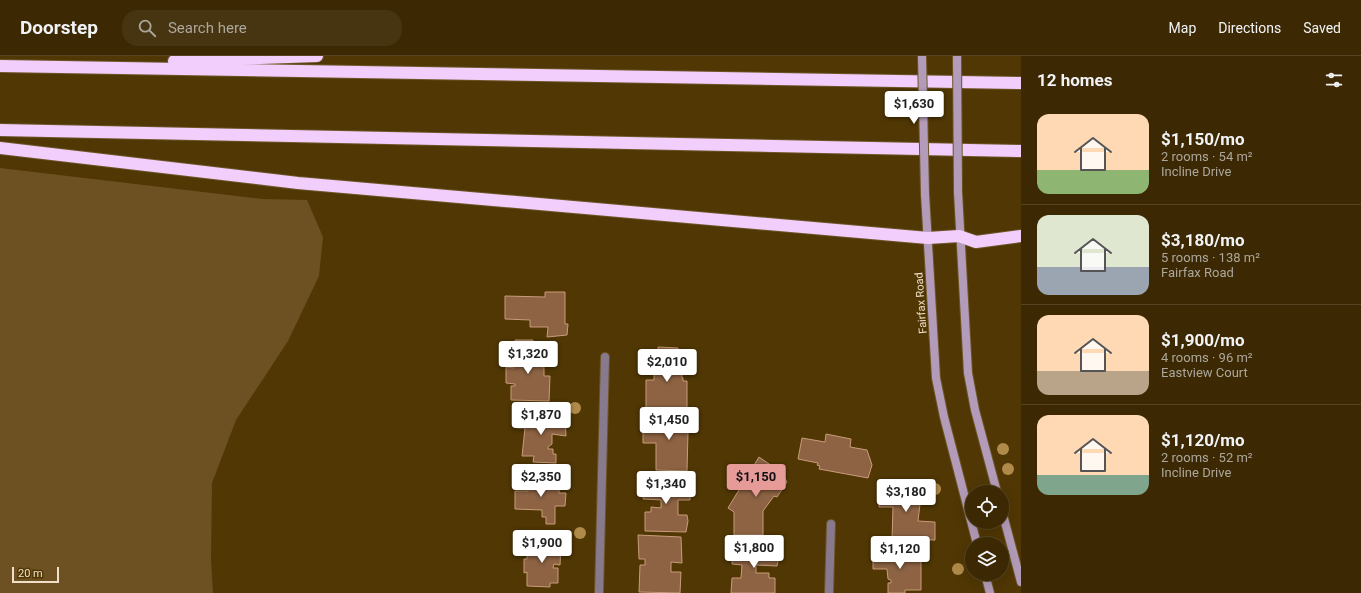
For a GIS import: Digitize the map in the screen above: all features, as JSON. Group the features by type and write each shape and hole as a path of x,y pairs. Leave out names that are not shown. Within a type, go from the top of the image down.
{"highway":[{"path":"26,67 317,56"},
{"path":"0,66 1021,83"},
{"path":"0,130 1021,151"},
{"path":"0,148 298,183 928,238 959,236 976,242 1021,236"}],"main road":[{"name":"Fairfax Road","path":"922,56 925,194 936,378 944,417 975,537"},
{"path":"957,56 959,236 968,373 975,410 995,485"},
{"path":"1007,529 1021,582"},
{"path":"987,581 990,593"}],"street":[{"path":"600,593 605,357"},
{"path":"829,593 831,524"}],"shaded area":[{"path":"0,168 262,199 307,200 323,237 319,276 288,341 236,420 212,483 211,559 213,593 0,593"}],"building":[{"path":"545,292 565,292 565,324 568,324 567,335 547,337 548,327 530,327 530,320 505,319 505,296 545,297"},
{"path":"515,340 533,340 533,357 544,357 544,376 550,376 549,401 511,400 511,386 515,386 515,384 506,383 506,367 514,368"},
{"path":"658,347 678,348 678,365 682,366 683,381 687,381 687,409 646,409 646,380 654,380 654,364 658,364"},
{"path":"517,415 541,416 541,418 565,417 566,436 552,434 552,444 548,447 548,449 553,449 553,454 556,454 556,463 533,462 534,456 522,456 525,428 517,428"},
{"path":"643,416 692,417 692,432 688,432 687,471 656,470 656,443 643,443"},
{"path":"826,434 851,439 850,447 867,450 872,465 868,478 819,469 820,466 817,465 818,463 798,459 802,438 825,442"},
{"path":"759,457 782,473 787,482 777,497 774,496 763,511 763,535 734,535 734,512 728,508"},
{"path":"528,478 559,479 559,493 566,493 565,506 555,506 555,524 546,524 546,517 542,517 542,510 515,509 515,491 528,491"},
{"path":"643,480 691,481 690,500 678,500 678,515 687,515 688,521 686,532 645,531 645,512 651,512 651,507 661,508 661,500 643,499"},
{"path":"879,486 921,488 921,504 918,521 935,522 935,540 892,539 893,507 879,507"},
{"path":"638,535 681,537 682,563 671,562 671,572 681,572 680,593 639,592 640,565 645,565 645,559 639,559"},
{"path":"539,543 561,545 560,565 554,564 553,568 558,568 558,583 550,583 550,587 527,586 527,572 524,573 524,559 527,559 528,544"},
{"path":"733,545 777,546 779,557 777,566 756,565 756,573 769,573 769,578 775,578 775,593 731,593 732,578 741,578 742,565 732,564"},
{"path":"873,550 887,552 921,551 921,590 905,590 905,593 888,593 888,583 891,583 891,580 888,579 887,569 873,569"}]}
